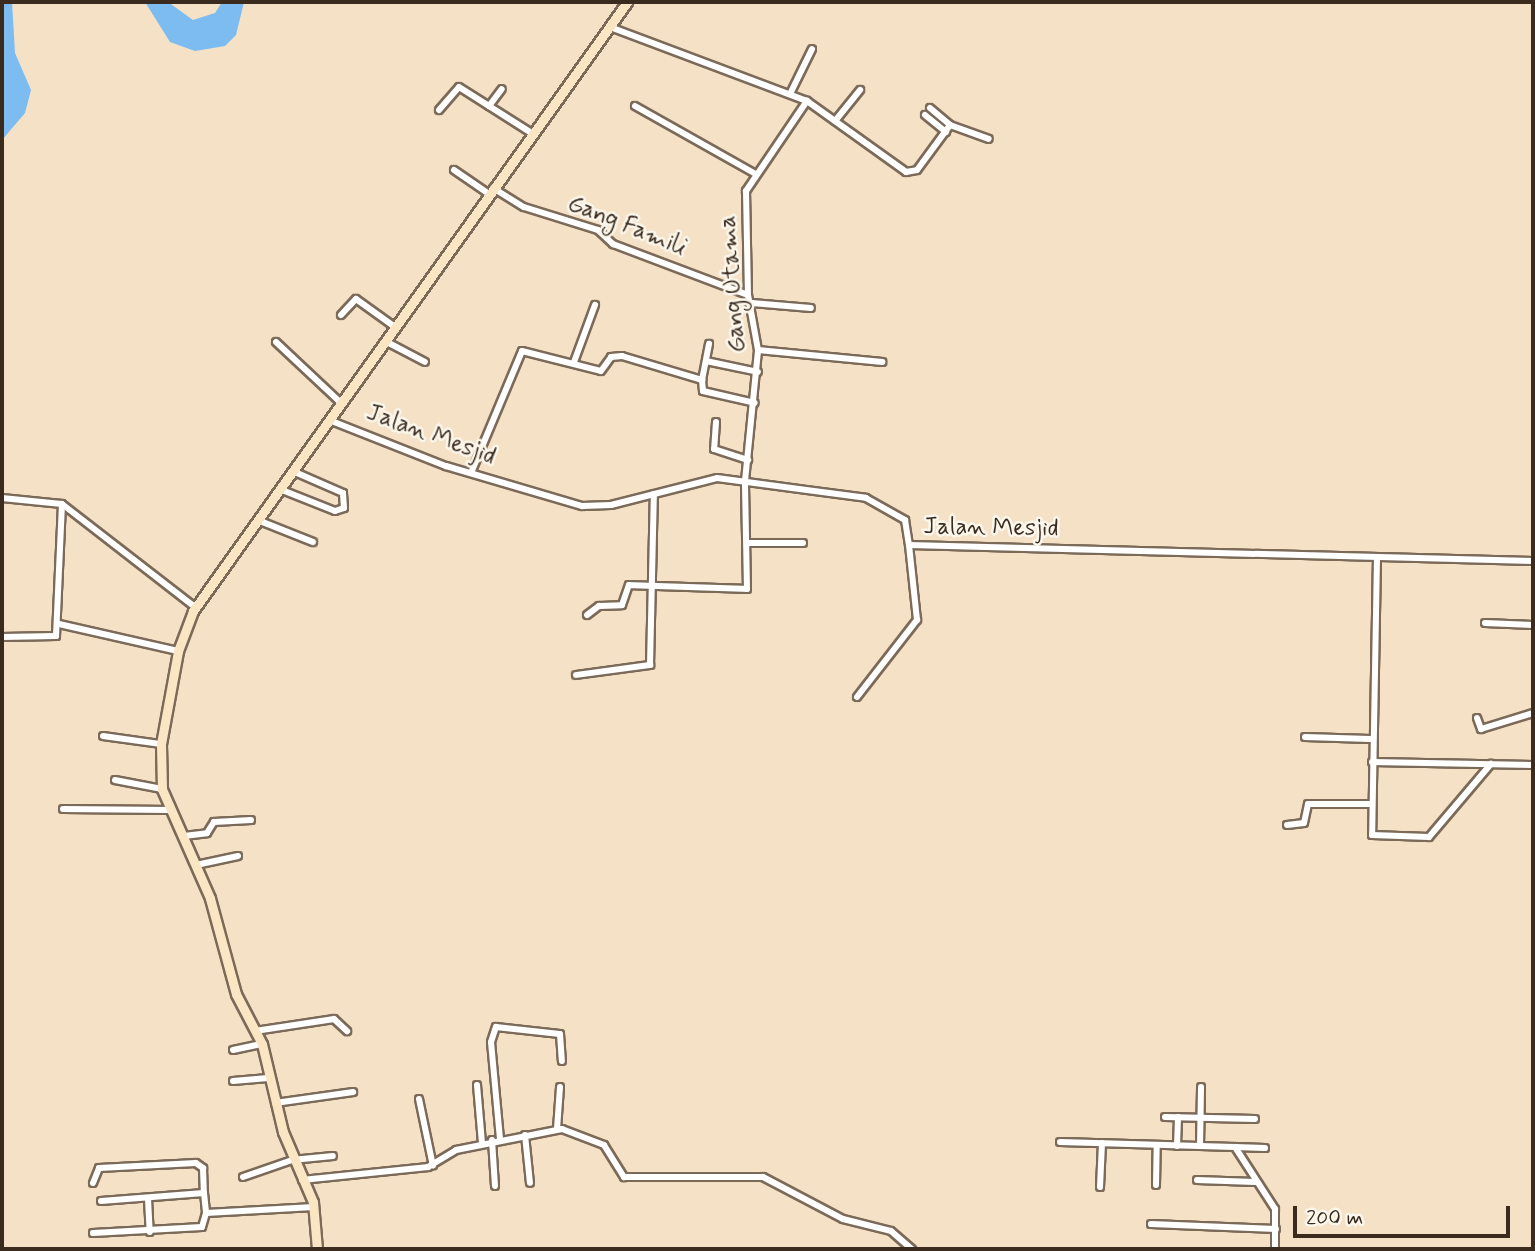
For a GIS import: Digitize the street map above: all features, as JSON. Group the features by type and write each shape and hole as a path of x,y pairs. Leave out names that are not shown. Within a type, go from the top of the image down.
{"street":[{"path":"317,1249 314,1207 292,1160 275,1103 262,1044 236,995 196,865 162,789 161,744 178,651 196,608 628,2"},
{"path":"610,27 807,101 909,173 948,129"},
{"path":"790,94 812,49"},
{"path":"439,110 458,87 533,134"},
{"path":"489,106 502,89"},
{"path":"835,121 860,90"},
{"name":"Gang Utama","path":"652,585 747,589 745,481 755,403 758,350 752,303 748,295 746,198 754,173 807,101"},
{"path":"635,106 754,173"},
{"path":"928,112 948,129 989,139"},
{"name":"Gang Famili","path":"454,170 524,207 598,230 613,244 748,295"},
{"path":"341,315 356,299 396,327"},
{"path":"752,303 811,308"},
{"path":"574,362 595,305"},
{"path":"385,341 425,362"},
{"path":"276,342 341,403"},
{"path":"709,344 702,380 703,391 755,403"},
{"path":"758,350 882,362"},
{"path":"471,473 519,353 574,362 601,372 611,357 622,356 702,380"},
{"path":"706,361 758,372"},
{"name":"Jalan Mesjid","path":"329,420 471,473 590,507 654,494 701,479 745,481 877,501 905,520 909,545 1533,561"},
{"path":"716,422 714,449 748,460"},
{"path":"282,490 335,510 344,508 343,493 295,472"},
{"path":"576,675 647,668 651,625 654,494"},
{"path":"2,498 62,504 196,608"},
{"path":"2,637 53,638 59,624 62,504"},
{"path":"260,521 313,542"},
{"path":"747,543 803,543"},
{"path":"857,697 917,620 909,545"},
{"path":"1377,557 1370,739 1372,835 1428,837 1491,764"},
{"path":"587,615 598,606 622,605 627,586 652,585"},
{"path":"1485,623 1533,625"},
{"path":"59,624 178,651"},
{"path":"1477,718 1481,729 1533,713"},
{"path":"103,736 161,744"},
{"path":"1305,737 1370,739"},
{"path":"1371,762 1533,765"},
{"path":"115,780 162,789"},
{"path":"1287,825 1304,823 1308,804 1370,804"},
{"path":"63,808 171,810"},
{"path":"184,836 208,833 214,822 251,820"},
{"path":"196,865 238,856"},
{"path":"255,1031 334,1019 347,1031"},
{"path":"495,1186 496,1140 491,1042 496,1027 560,1034 562,1061"},
{"path":"233,1051 262,1044"},
{"path":"233,1081 271,1078"},
{"path":"477,1085 482,1143"},
{"path":"557,1129 560,1087"},
{"path":"1200,1146 1201,1087"},
{"path":"275,1103 353,1092"},
{"path":"419,1099 433,1166"},
{"path":"1165,1117 1255,1119"},
{"path":"1177,1146 1178,1117"},
{"path":"303,1180 433,1166 482,1143 557,1129 604,1144 624,1177 763,1177 843,1219 891,1231 912,1249"},
{"path":"525,1135 530,1182"},
{"path":"1059,1142 1265,1148"},
{"path":"1100,1187 1102,1143"},
{"path":"1156,1185 1157,1146"},
{"path":"1235,1147 1255,1182 1275,1209 1275,1249"},
{"path":"243,1178 292,1160 332,1156"},
{"path":"93,1183 99,1168 196,1163 203,1168 206,1213 202,1227 150,1232 93,1233"},
{"path":"1197,1180 1255,1182"},
{"path":"101,1200 204,1194"},
{"path":"148,1199 150,1232"},
{"path":"206,1213 314,1207"},
{"path":"1151,1224 1276,1228"}],"water":[{"path":"2,2 12,2 15,53 31,90 25,113 2,140"},
{"path":"145,2 168,2 193,20 215,13 222,2 244,2 236,35 225,46 195,51 170,42"}]}
